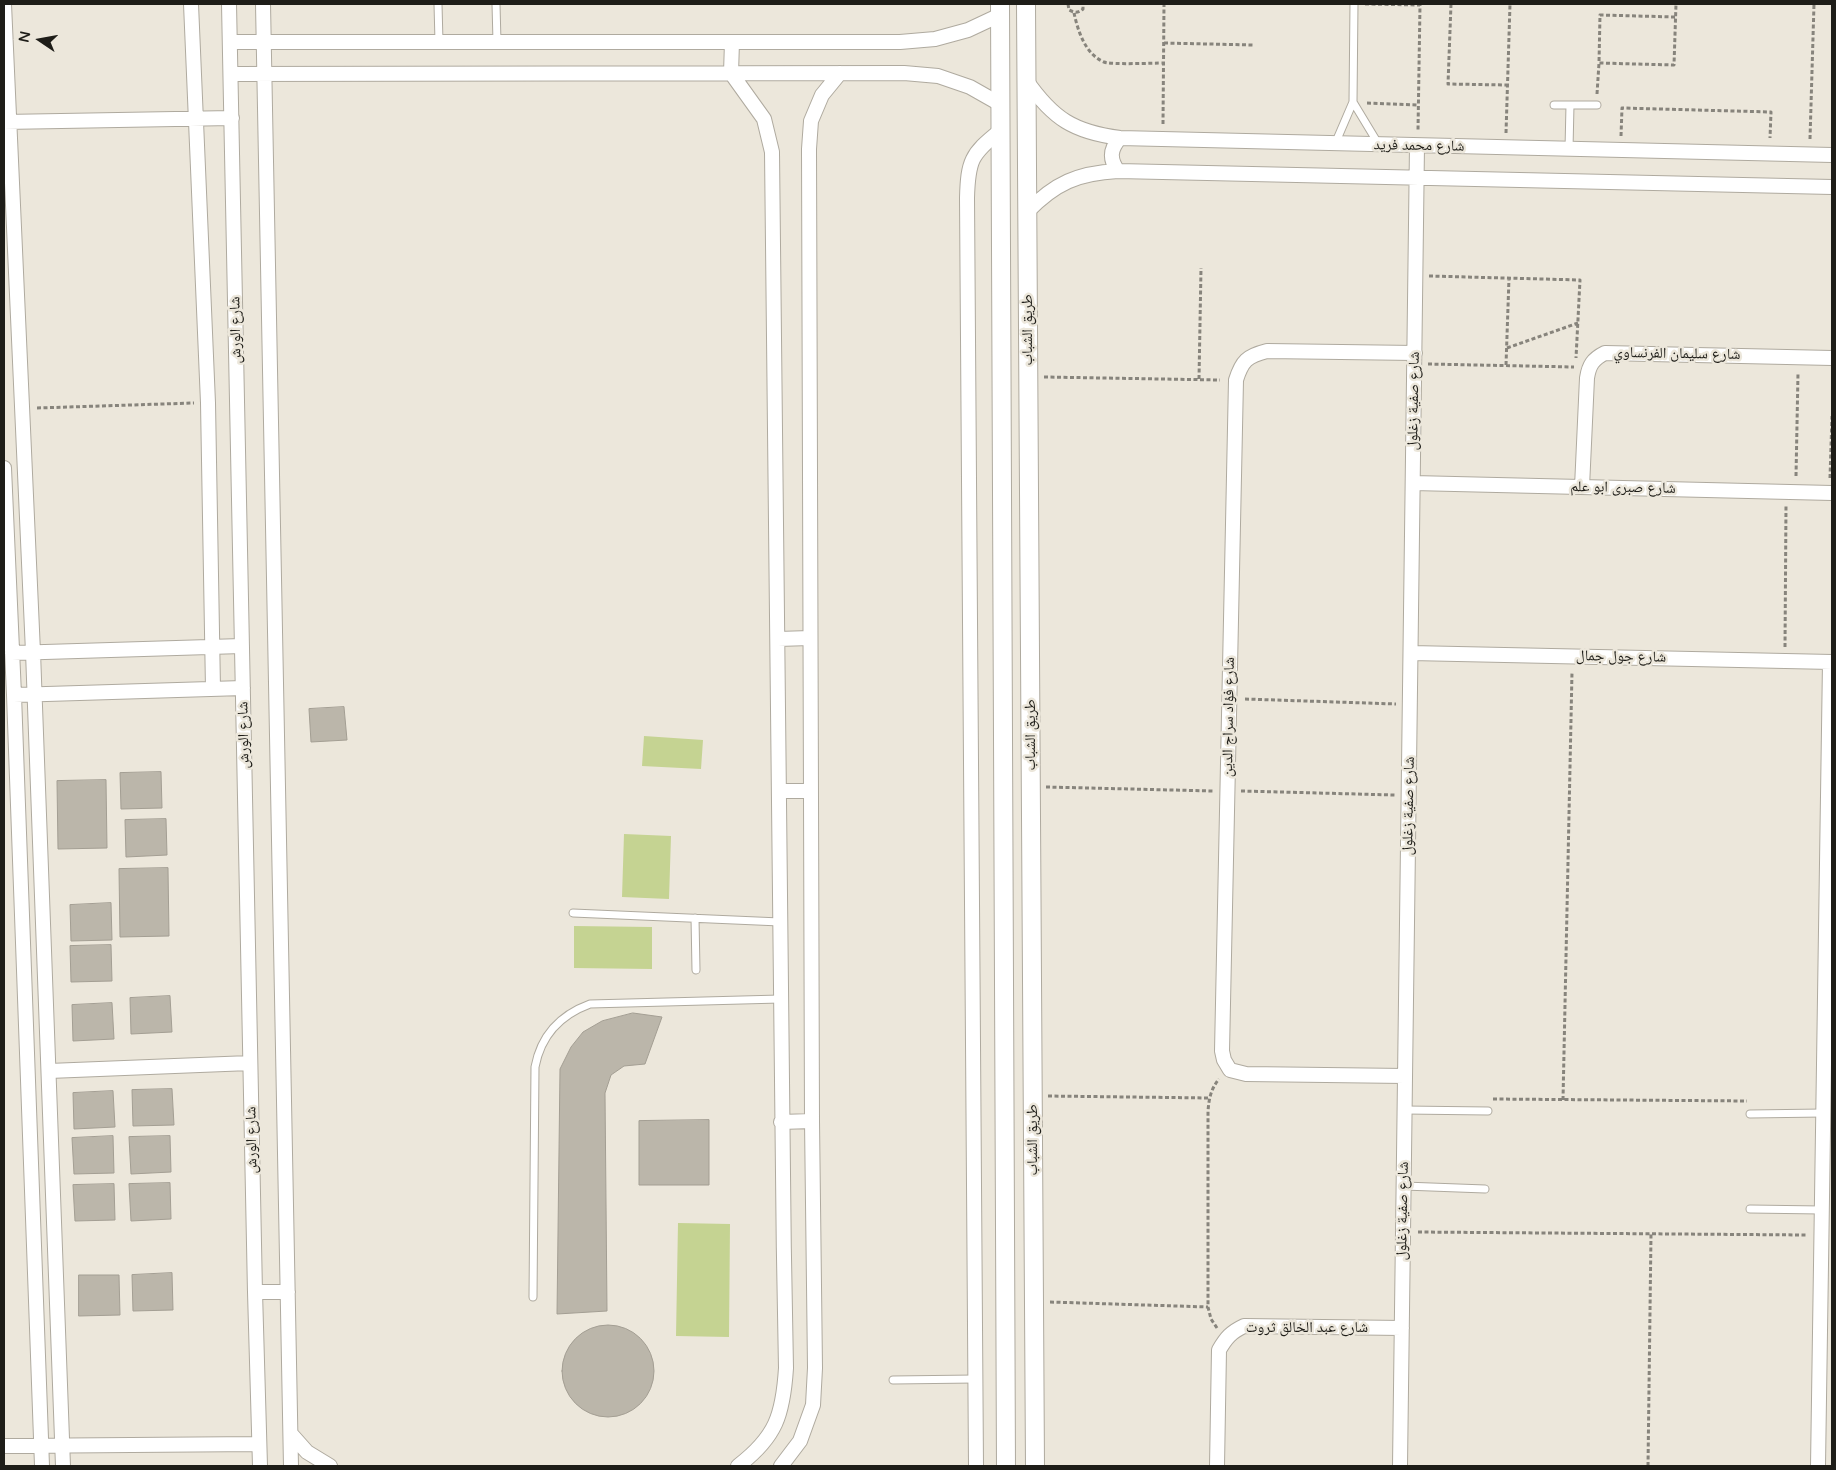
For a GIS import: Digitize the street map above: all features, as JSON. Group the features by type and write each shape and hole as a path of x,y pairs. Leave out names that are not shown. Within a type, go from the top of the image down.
{"street":[{"path":"4,4 6,122 22,408 35,695 63,1466"},
{"path":"191,4 208,403 213,689"},
{"name":"شارع الورش","path":"230,4 250,1063 260,1466"},
{"path":"263,4 291,1466"},
{"name":"طريق الشباب","path":"1026,4 1035,1466"},
{"path":"230,42 900,42 935,39 968,30 1000,9"},
{"name":"طريق الشباب","path":"1000,9 1006,1466"},
{"path":"732,42 731,73 764,119 772,152 781,1122 786,1368 784,1399 774,1428 756,1452 738,1466"},
{"path":"231,74 904,72 938,76 970,87 1000,104"},
{"path":"782,1466 800,1441 812,1405 815,1358 810,791 809,149 811,121 822,95 840,73"},
{"name":"شارع محمد فريد","path":"1026,80 1040,100 1056,116 1076,128 1097,135 1120,138 1832,155"},
{"path":"6,122 232,118"},
{"path":"976,1466 967,189 968,171 979,148 1000,131"},
{"path":"1118,171 1112,163 1111,154 1114,145 1120,138"},
{"name":"شارع صفية زغلول","path":"1400,1466 1418,146"},
{"name":"شارع محمد فريد","path":"1027,212 1058,185 1077,176 1097,172 1118,171 1832,187"},
{"name":"شارع فؤاد سراج الدين","path":"1230,1070 1224,1060 1222,1051 1236,380 1241,366 1252,355 1266,351 1415,358"},
{"name":"شارع سليمان الفرنساوي","path":"1582,367 1605,353 1832,358"},
{"path":"1582,367 1586,378 1582,487"},
{"path":"4,468 42,1466"},
{"name":"شارع صبرى ابو علم","path":"1413,484 1831,493"},
{"path":"778,639 810,638"},
{"path":"12,653 242,646"},
{"name":"شارع جول جمال","path":"1411,653 1831,662"},
{"path":"1818,1466 1821,1210 1830,832 1831,662"},
{"path":"14,695 243,688"},
{"path":"779,791 810,791"},
{"path":"49,1071 250,1063"},
{"path":"1230,1070 1246,1074 1405,1076"},
{"path":"781,1122 812,1121"},
{"path":"255,1292 288,1292"},
{"name":"شارع عبد الخالق ثروت","path":"1217,1466 1219,1350 1225,1338 1234,1330 1244,1326 1402,1328"},
{"path":"291,1434 307,1452 330,1466"},
{"path":"4,1446 259,1444"}],"lane":[{"path":"438,4 439,42"},
{"path":"496,4 497,42"},
{"path":"1335,144 1353,102 1354,4"},
{"path":"1353,102 1379,145"},
{"path":"1554,105 1597,105"},
{"path":"1569,149 1570,105"},
{"path":"573,913 780,922"},
{"path":"695,918 696,970"},
{"path":"533,1297 535,1067 540,1047 554,1026 576,1009 590,1004 780,999"},
{"path":"1405,1110 1488,1112"},
{"path":"1750,1114 1823,1113"},
{"path":"1404,1186 1485,1189"},
{"path":"1750,1209 1821,1210"},
{"path":"893,1380 975,1379"}],"path":[{"path":"1068,4 1069,10 1074,13 1078,33 1089,50 1104,62 1164,63"},
{"path":"1074,13 1083,9 1084,4"},
{"path":"1163,139 1164,4"},
{"path":"1354,4 1420,5 1418,146"},
{"path":"1451,4 1448,84 1507,85"},
{"path":"1505,148 1510,4"},
{"path":"1599,62 1674,65 1676,4"},
{"path":"1809,155 1814,4"},
{"path":"1597,105 1600,15 1675,17"},
{"path":"1164,43 1253,45"},
{"path":"1353,102 1418,106"},
{"path":"1620,150 1622,108 1771,112 1769,154"},
{"path":"1199,379 1201,268"},
{"path":"1415,358 1506,365 1582,367 1578,323 1580,280 1416,276"},
{"path":"1506,365 1509,278"},
{"path":"1507,348 1578,323"},
{"path":"1785,661 1798,357"},
{"path":"1028,377 1236,380"},
{"path":"22,408 208,403"},
{"path":"1831,493 1832,416"},
{"path":"1563,1100 1572,656"},
{"path":"1229,699 1410,704"},
{"path":"1225,1338 1214,1324 1208,1308 1209,1098 1217,1082 1230,1070"},
{"path":"1033,1096 1209,1098"},
{"path":"1484,1099 1756,1102"},
{"path":"1403,1232 1821,1235"},
{"path":"1648,1466 1651,1234"},
{"path":"1034,1302 1208,1308"}],"green space":[{"path":"644,736 703,740 701,769 642,766"},
{"path":"624,834 671,836 669,899 622,897"},
{"path":"574,926 652,927 652,969 574,968"},
{"path":"678,1223 730,1224 729,1337 676,1336"}],"building":[{"path":"344,707 347,740 311,742 309,709"},
{"path":"161,772 162,808 121,809 120,773"},
{"path":"106,780 107,848 58,849 57,781"},
{"path":"166,819 167,855 126,857 125,820"},
{"path":"168,868 169,936 120,937 119,869"},
{"path":"111,903 112,940 71,941 70,905"},
{"path":"111,945 112,981 71,982 70,946"},
{"path":"170,996 172,1032 131,1034 130,998"},
{"path":"112,1003 114,1039 73,1041 72,1005"},
{"path":"633,1013 662,1017 645,1064 624,1066 611,1075 605,1093 607,1311 557,1314 560,1069 571,1047 583,1032 602,1021"},
{"path":"172,1089 174,1125 133,1126 132,1090"},
{"path":"113,1091 115,1127 74,1129 73,1093"},
{"path":"709,1120 709,1185 639,1185 639,1121"},
{"path":"113,1136 114,1173 74,1174 72,1138"},
{"path":"170,1136 171,1172 131,1174 129,1137"},
{"path":"170,1183 171,1219 131,1221 129,1184"},
{"path":"114,1184 115,1220 75,1221 73,1185"},
{"path":"172,1273 173,1310 133,1311 132,1275"},
{"path":"79,1275 119,1275 120,1315 79,1316"},
{"path":"608,1325 625,1329 640,1339 650,1354 654,1371 650,1388 640,1403 625,1413 608,1417 591,1413 576,1403 566,1388 562,1371 566,1354 576,1339 591,1329"}]}
